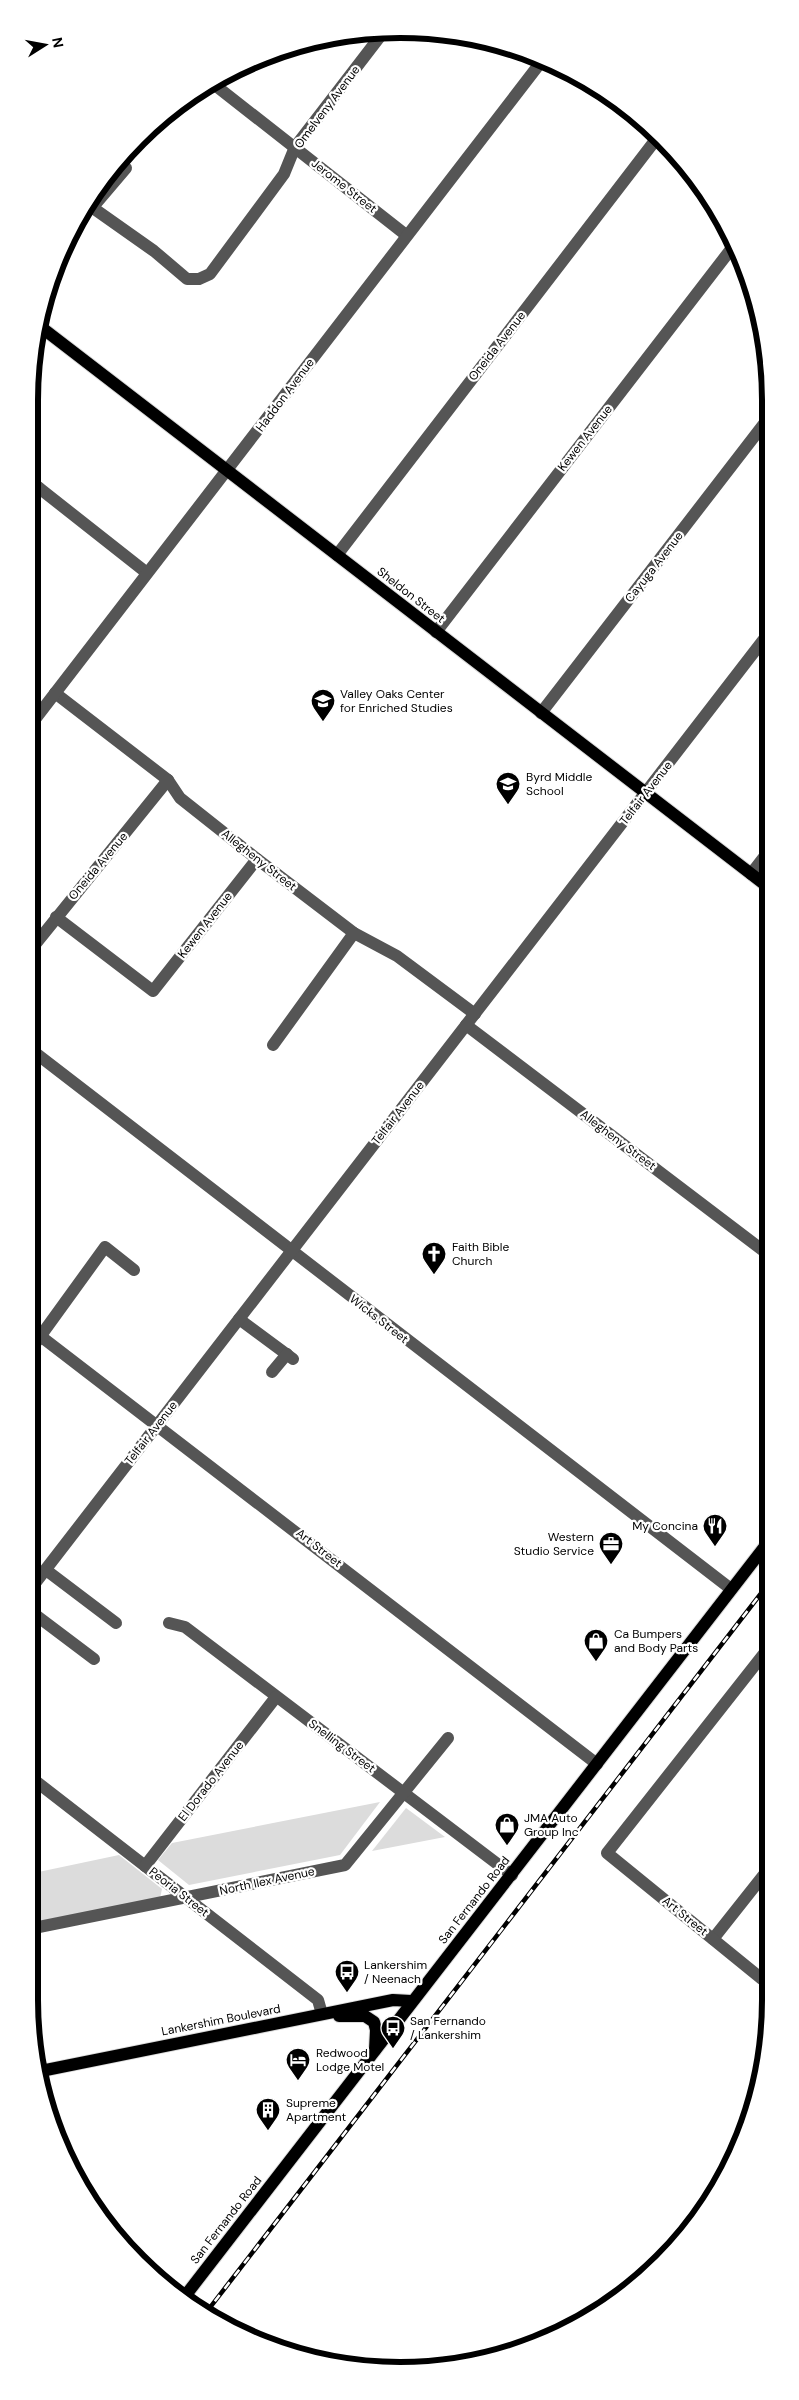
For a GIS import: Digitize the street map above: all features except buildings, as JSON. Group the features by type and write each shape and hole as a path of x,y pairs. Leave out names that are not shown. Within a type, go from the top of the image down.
{"main road":[{"name":"Sheldon Street","path":"44,329 762,882"},
{"name":"San Fernando Road","path":"187,2293 411,2001 512,1875 762,1550"},
{"name":"Lankershim Boulevard","path":"44,2070 393,2000 411,2001"},
{"path":"322,2014 365,2016 370,2019 376,2030 375,2050"}],"street":[{"name":"Omelveny Avenue","path":"92,208 154,251 187,280 199,280 210,274 284,174 294,148 379,38"},
{"name":"Haddon Avenue","path":"38,715 538,65"},
{"name":"Jerome Street","path":"217,87 406,235"},
{"name":"Oneida Avenue","path":"337,555 654,143"},
{"path":"104,190 126,168"},
{"name":"Kewen Avenue","path":"436,632 730,251"},
{"name":"Cayuga Avenue","path":"541,713 762,426"},
{"path":"39,488 148,573"},
{"name":"Telfair Avenue","path":"38,1580 762,642"},
{"name":"Allegheny Street","path":"55,693 168,780 180,798 257,859 354,932 397,956 475,1014"},
{"name":"Oneida Avenue","path":"38,940 168,780"},
{"name":"Kewen Avenue","path":"56,917 153,991 257,859"},
{"path":"751,874 762,860"},
{"path":"273,1045 354,932"},
{"name":"Allegheny Street","path":"466,1025 762,1250"},
{"name":"Wicks Street","path":"38,1055 731,1589"},
{"path":"39,1335 104,1247 134,1270"},
{"path":"239,1319 290,1356 272,1372"},
{"name":"Art Street","path":"39,1335 158,1424 597,1764"},
{"path":"46,1570 114,1617"},
{"path":"38,1617 94,1659"},
{"name":"Snelling Street","path":"169,1623 185,1627 512,1875"},
{"name":"Art Street","path":"762,1656 607,1853 762,1979"},
{"name":"El Dorado Avenue","path":"146,1866 276,1697"},
{"name":"North Ilex Avenue","path":"38,1927 345,1865 448,1738"},
{"name":"Peoria Street","path":"38,1783 318,2000 322,2014"},
{"path":"713,1939 762,1877"}],"shaded area":[{"path":"380,1802 340,1855 189,1885 158,1860 172,1843"},
{"path":"406,1808 445,1837 372,1851"},
{"path":"119,1855 162,1889 160,1898 38,1921 38,1872"}],"railway":[{"path":"209,2308 762,1592"}],"place":[{"name":"Valley Oaks Center for Enriched Studies","path":"323,722"},
{"name":"Byrd Middle School","path":"508,805"},
{"name":"Faith Bible Church","path":"434,1275"},
{"name":"My Concina","path":"715,1547"},
{"name":"Western Studio Service","path":"611,1565"},
{"name":"Ca Bumpers and Body Parts","path":"596,1662"},
{"name":"JMA Auto Group Inc","path":"507,1846"},
{"name":"Lankershim / Neenach","path":"347,1993"},
{"name":"San Fernando / Lankershim","path":"393,2049"},
{"name":"Redwood Lodge Motel","path":"298,2081"},
{"name":"Supreme Apartment","path":"268,2131"}]}
